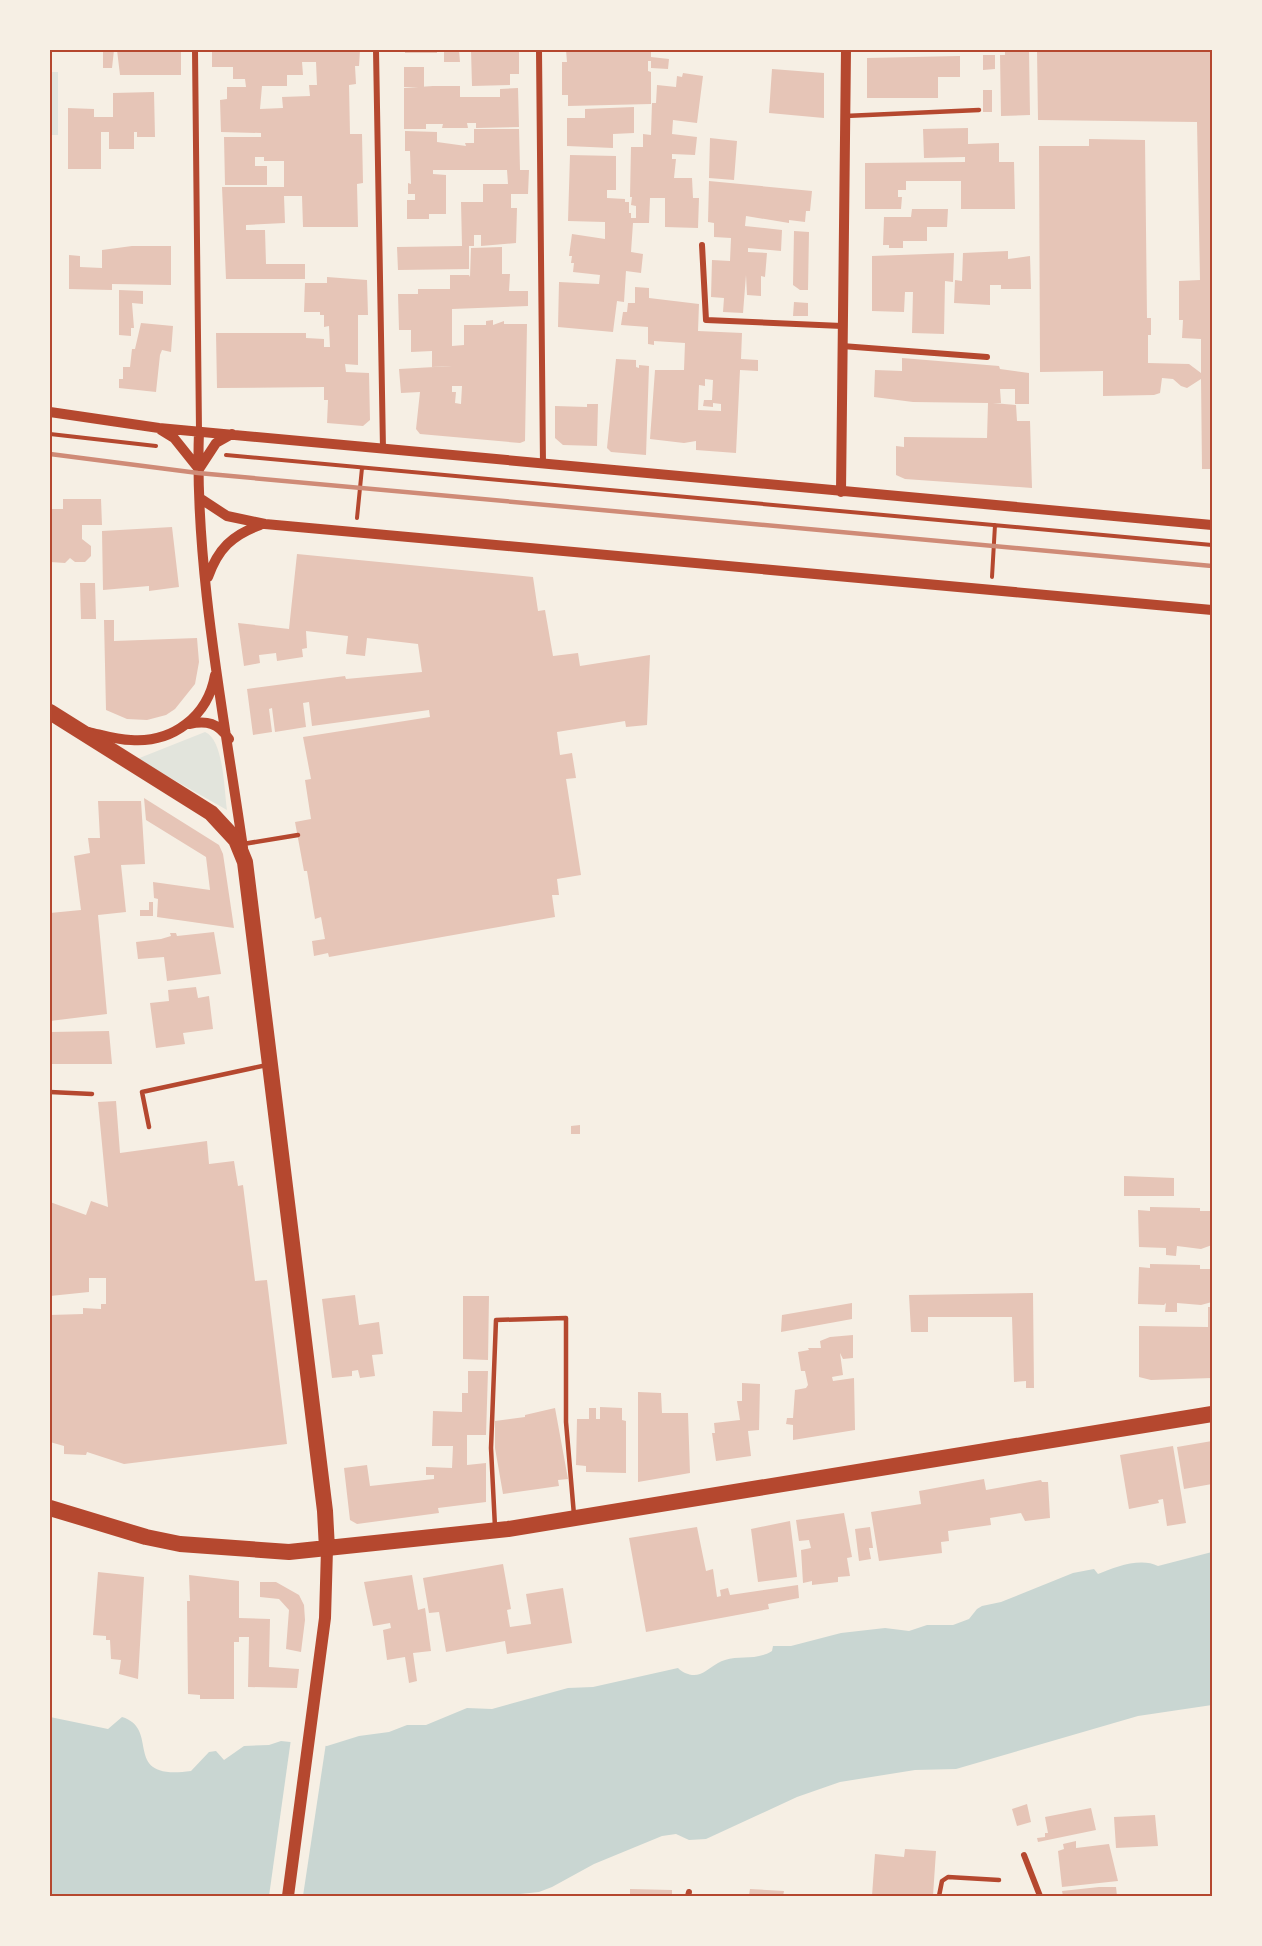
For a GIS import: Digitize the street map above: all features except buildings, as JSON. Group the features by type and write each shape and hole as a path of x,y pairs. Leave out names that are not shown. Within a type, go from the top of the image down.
{"highway":[{"path":"50,712 211,813 237,840 246,862 323,1499 327,1549"},
{"path":"50,1508 146,1537 202,1547 275,1552 327,1549 495,1530 575,1518 1212,1414"}],"main road":[{"path":"288,1896 325,1618 327,1549"}],"street":[{"path":"195,50 198,469 206,583 246,862"},
{"path":"376,50 383,449"},
{"path":"539,50 543,465"},
{"path":"840,492 846,50"},
{"path":"702,245 706,320 842,326"},
{"path":"842,346 987,357"},
{"path":"50,412 159,428 1212,525"},
{"path":"159,428 185,450 198,469"},
{"path":"198,469 216,443 232,434"},
{"path":"201,499 227,516 265,524 1212,610"},
{"path":"206,583 215,556 227,541 265,524"},
{"path":"188,724 210,695 217,665"},
{"path":"77,729 142,741 157,739 188,724 211,722 224,732 229,740"},
{"path":"1024,1855 1040,1896"}],"lane":[{"path":"845,116 979,110"},
{"path":"243,844 298,836"},
{"path":"149,1127 142,1092 269,1064"},
{"path":"50,1092 92,1094"},
{"path":"495,1530 491,1448 496,1320 566,1318 566,1422 575,1518"},
{"path":"939,1896 942,1881 948,1877 999,1880"}],"path":[{"path":"50,434 185,450"},
{"path":"208,453 1212,545"},
{"path":"356,531 362,468"},
{"path":"991,590 995,525"}],"shaded area":[{"path":"50,72 58,72 58,135 50,135"},
{"path":"205,732 211,737 220,755 227,810 137,759"},
{"path":"1212,1552 1212,1705 1138,1716 956,1769 915,1770 840,1782 797,1797 706,1839 689,1840 676,1834 662,1836 594,1864 539,1892 502,1896 50,1896 50,1717 108,1729 122,1717 133,1723 140,1732 144,1752 148,1761 155,1768 169,1772 191,1771 209,1752 216,1751 224,1760 244,1746 269,1745 281,1741 327,1746 359,1736 389,1732 407,1725 426,1725 467,1708 492,1709 568,1688 593,1687 678,1668 688,1674 697,1675 725,1660 766,1654 772,1651 773,1646 791,1646 841,1633 885,1628 909,1631 927,1625 953,1625 969,1619 982,1606 1001,1602 1073,1573 1094,1569 1098,1574 1120,1566 1144,1562 1158,1566"}],"pier":[{"path":"291,1739 326,1743 303,1896 269,1896"}],"railway":[{"path":"50,454 198,473 1212,566"}]}
